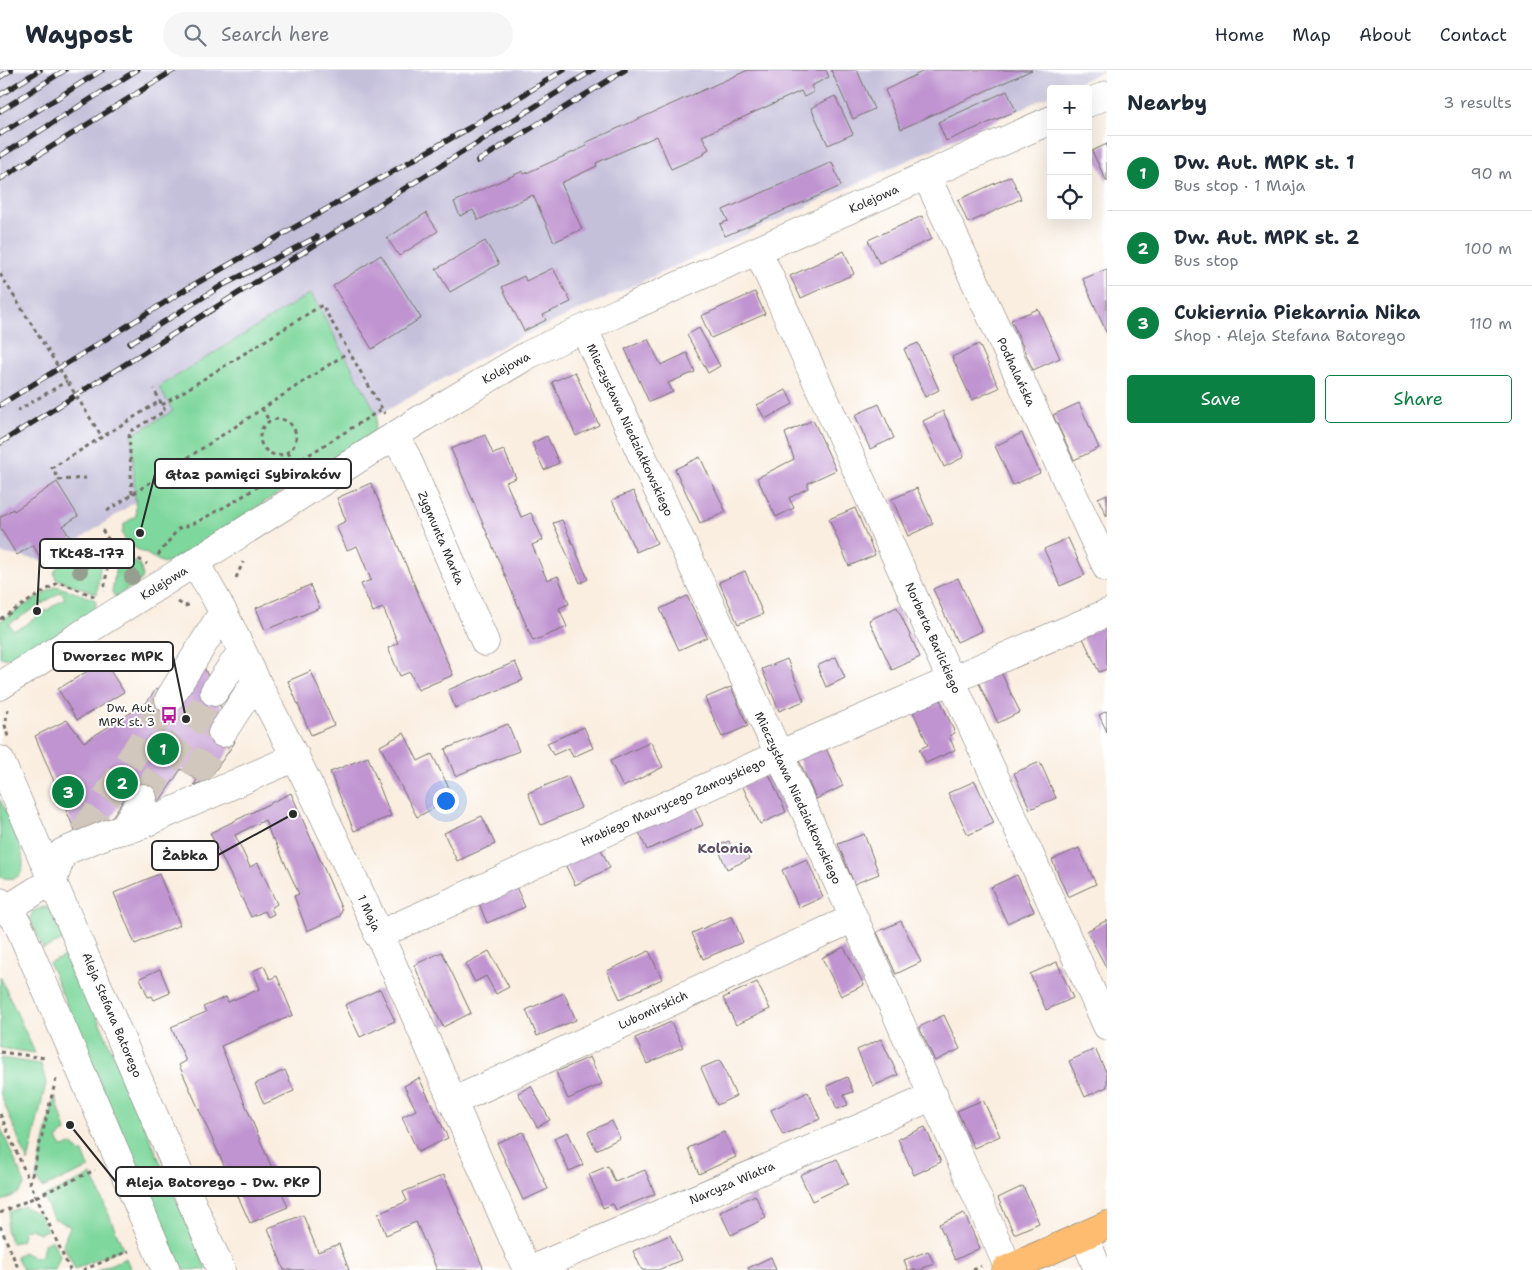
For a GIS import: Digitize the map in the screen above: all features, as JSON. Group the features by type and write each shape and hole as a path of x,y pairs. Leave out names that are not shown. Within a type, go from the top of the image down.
{"main road":[{"path":"1008,1270 1095,1230"}],"street":[{"path":"1092,101 1107,95"},
{"name":"Kolejowa","path":"0,686 195,564 392,429 584,329 1047,122"},
{"name":"Podhalańska","path":"926,175 1107,568"},
{"name":"Norberta Barlickiego","path":"758,251 953,680 1107,1026"},
{"name":"Mieczysława Niedziałkowskiego","path":"584,329 854,918 934,1096 1008,1270"},
{"name":"Zygmunta Marka","path":"392,429 407,458 485,642"},
{"name":"1 Maja","path":"195,564 223,612 256,681 296,757 529,1270"},
{"path":"169,699 223,612"},
{"name":"Hrabiego Maurycego Zamoyskiego","path":"378,934 778,755 1107,614"},
{"path":"214,692 242,651"},
{"path":"222,733 256,681"},
{"path":"166,1270 18,924 4,906 53,880 63,852 80,840 122,830 173,811 296,757"},
{"name":"Aleja Stefana Batorego","path":"0,760 221,1270"},
{"path":"173,811 194,778"},
{"path":"122,830 143,798"},
{"name":"Lubomirskich","path":"452,1102 854,918"},
{"name":"Narcyza Wiatra","path":"529,1270 934,1096"},
{"path":"1095,1230 1098,1270"}],"path":[{"path":"0,274 102,437"},
{"path":"86,478 59,480 52,468 322,305 350,351 392,429"},
{"path":"107,512 350,351"},
{"path":"17,412 67,381"},
{"path":"132,494 129,432 165,411 154,389"},
{"path":"262,408 269,421"},
{"path":"156,558 178,529 196,522 227,505 382,409"},
{"path":"274,419 286,420 295,430 296,442 288,452 276,455 270,454 262,446 260,435 264,424 269,421 274,419"},
{"path":"288,452 294,463"},
{"path":"102,530 110,543 150,566"},
{"path":"0,619 58,582 103,599 110,543"},
{"path":"0,1052 46,1058"},
{"path":"30,1183 56,1079"},
{"path":"0,1114 70,1270"},
{"path":"0,1213 94,1170"},
{"path":"0,1226 19,1270"},
{"path":"83,1270 129,1251"}],"shaded area":[{"path":"0,70 1104,71 1073,85 1047,85 1047,97 505,344 377,416 371,403 160,387 173,411 132,435 135,502 48,561 0,553"}],"green space":[{"path":"311,293 377,416 374,433 173,560 163,563 128,544 122,534 124,524 136,516 132,435 173,411 159,387"},
{"path":"92,549 101,558 97,594 56,579 54,573 60,565 76,554"},
{"path":"118,553 140,565 143,576 141,580 115,597 112,592"},
{"path":"56,586 94,599 96,602 95,610 13,662 10,659 0,657 0,621","holes":["61,592 65,598 22,627 13,630 9,624"]},
{"path":"0,799 21,849 23,862 21,872 14,878 0,877"},
{"path":"44,907 50,909 64,940 43,949 30,918 33,911"},
{"path":"70,954 207,1270 180,1270 49,963"},
{"path":"0,976 35,1053 0,1048"},
{"path":"0,1058 41,1064 46,1083 28,1162 0,1093"},
{"path":"55,1095 66,1131 57,1139 62,1147 73,1145 79,1152 83,1152 89,1168 42,1188 36,1178"},
{"path":"0,1126 25,1184 19,1193 0,1202"},
{"path":"92,1175 123,1248 75,1269 63,1244 70,1226 53,1218 43,1197"},
{"path":"23,1206 40,1215 47,1230 40,1233 31,1229 24,1230 21,1241 12,1243 6,1230 9,1212"},
{"path":"52,1240 60,1256 55,1270 23,1270 16,1256 23,1252 35,1258 42,1255 44,1244"},
{"path":"126,1258 131,1270 97,1270"}],"building":[{"path":"748,70 826,70 829,77 811,86 814,92 804,97 801,91 702,136 709,149 704,152 705,154 671,169 657,136 596,163 597,166 561,183 582,229 554,242 533,195 478,220 473,210 460,216 454,202 523,171 524,174 587,146 585,143"},
{"path":"831,70 857,70 874,109 853,119"},
{"path":"926,70 1032,70 901,129 885,90"},
{"path":"1007,91 1016,111 946,141 938,122"},
{"path":"835,96 853,134 828,145 811,108"},
{"path":"1107,144 1107,182 1092,151"},
{"path":"832,162 841,186 725,236 720,224 728,221 723,210"},
{"path":"1011,176 1021,199 968,223 958,200"},
{"path":"426,213 438,231 399,256 387,238"},
{"path":"922,216 932,239 879,263 868,240"},
{"path":"485,241 499,264 450,292 436,269"},
{"path":"844,251 854,274 801,298 790,276"},
{"path":"381,255 421,318 372,349 333,286"},
{"path":"553,268 571,302 543,315 546,320 524,331 502,287 524,276 526,281"},
{"path":"1107,269 1107,334 1083,279"},
{"path":"755,292 765,314 711,338 701,316"},
{"path":"1038,309 1060,358 1033,370 1011,320"},
{"path":"699,328 720,366 708,373 687,335"},
{"path":"648,339 661,365 687,353 695,372 668,383 673,392 649,402 625,349"},
{"path":"918,343 939,390 925,397 904,349"},
{"path":"979,344 999,388 972,400 952,357"},
{"path":"575,372 599,425 576,436 552,382"},
{"path":"786,390 793,404 765,419 757,405"},
{"path":"1079,403 1099,448 1074,460 1053,415"},
{"path":"879,404 894,438 870,449 855,415"},
{"path":"943,411 964,457 944,467 923,421"},
{"path":"813,420 836,470 808,483 808,488 789,498 794,508 776,517 757,478 794,459 785,433"},
{"path":"1022,433 1040,473 1013,485 995,446"},
{"path":"485,435 493,454 504,450 516,478 506,482 521,517 531,513 543,540 532,545 547,580 558,576 569,604 559,608 567,627 533,641 451,449"},
{"path":"547,436 559,463 544,470 532,443"},
{"path":"700,457 726,512 700,523 675,469"},
{"path":"57,482 78,516 63,526 73,543 43,562 33,545 17,555 0,528 0,517 13,509 14,511"},
{"path":"371,483 453,675 418,690 410,672 400,676 388,648 398,643 383,608 373,612 361,584 371,580 357,546 347,550 336,526 346,521 337,498"},
{"path":"917,488 933,524 908,536 892,499"},
{"path":"633,491 657,543 636,552 612,500"},
{"path":"1107,494 1107,517 1098,498"},
{"path":"855,508 875,555 849,566 829,519"},
{"path":"562,520 588,579 580,583 553,523"},
{"path":"1068,538 1085,575 1060,586 1044,549"},
{"path":"745,571 763,614 738,624 719,582"},
{"path":"958,578 982,631 957,642 933,589"},
{"path":"310,585 320,608 265,630 256,608"},
{"path":"687,596 707,637 679,650 660,609"},
{"path":"897,607 920,657 892,670 869,620"},
{"path":"1107,625 1107,669 1099,672 1082,636"},
{"path":"836,657 845,678 826,687 817,666"},
{"path":"787,659 804,701 779,711 762,669"},
{"path":"995,660 1020,712 998,723 973,671"},
{"path":"104,661 124,692 77,720 58,689"},
{"path":"515,662 523,680 455,708 448,690"},
{"path":"204,667 235,742 210,778 194,785 197,780 181,769 161,799 144,806 147,801 130,790 108,823 77,836 35,736 67,720 84,742 140,707 142,709 156,689 177,705"},
{"path":"311,671 334,725 311,735 288,681"},
{"path":"731,687 748,726 722,737 705,698"},
{"path":"938,695 955,733 949,736 955,750 926,763 919,749 928,745 911,707"},
{"path":"1107,711 1107,732 1099,715"},
{"path":"508,724 519,751 455,776 445,749"},
{"path":"584,727 593,748 573,757 569,748 553,755 547,743"},
{"path":"404,733 418,761 432,754 454,798 417,817 380,746"},
{"path":"651,742 663,767 623,787 610,761"},
{"path":"825,746 843,786 816,799 798,758"},
{"path":"368,757 391,816 354,831 330,772"},
{"path":"1040,762 1056,798 1030,809 1014,773"},
{"path":"769,774 786,812 760,824 742,785"},
{"path":"568,776 581,808 541,825 528,793"},
{"path":"975,781 994,823 968,835 948,793"},
{"path":"291,793 342,910 340,916 307,931 294,896 299,894 274,839 272,839 265,820 235,835 250,867 258,863 277,904 271,908 274,914 268,917 265,911 251,917 210,833"},
{"path":"693,803 703,825 647,850 637,828"},
{"path":"482,816 495,844 457,861 444,833"},
{"path":"864,834 879,874 854,884 838,844"},
{"path":"729,841 734,853 744,848 749,859 727,869 717,846"},
{"path":"598,843 610,868 575,885 563,860"},
{"path":"1079,848 1096,884 1068,897 1052,860"},
{"path":"807,859 823,897 799,908 782,870"},
{"path":"159,874 180,925 135,944 114,893"},
{"path":"1017,875 1034,911 1007,923 991,887"},
{"path":"513,880 525,907 487,923 476,896"},
{"path":"732,916 743,942 703,959 692,933"},
{"path":"1107,920 1107,969 1087,931"},
{"path":"901,921 921,962 896,974 877,932"},
{"path":"844,947 864,985 841,996 822,958"},
{"path":"489,951 509,987 496,994 486,976 475,982 465,964"},
{"path":"649,951 662,979 620,999 607,971"},
{"path":"442,952 471,1013 443,1027 414,965"},
{"path":"1057,962 1073,998 1046,1010 1030,974"},
{"path":"264,966 270,979 277,976 293,1015 221,1046 288,1207 250,1223 179,1065 186,1061 171,1027 206,1012 203,1007 226,997 228,1002 260,989 253,971"},
{"path":"160,969 170,993 154,1000 152,996 148,997 140,978"},
{"path":"757,982 770,1009 736,1025 723,998"},
{"path":"380,989 395,1021 360,1037 345,1005"},
{"path":"564,993 576,1020 537,1036 526,1010"},
{"path":"944,1015 960,1049 935,1061 919,1027"},
{"path":"671,1022 683,1047 647,1064 635,1038"},
{"path":"881,1039 898,1075 873,1086 857,1050"},
{"path":"1095,1049 1107,1074 1107,1087 1085,1097 1069,1061"},
{"path":"590,1057 602,1084 568,1099 556,1072"},
{"path":"720,1060 736,1096 717,1105 701,1068"},
{"path":"285,1070 294,1091 264,1104 255,1084"},
{"path":"847,1077 853,1092 844,1095 848,1105 837,1109 827,1086"},
{"path":"419,1078 448,1138 418,1152 402,1117 416,1110 404,1086"},
{"path":"531,1086 550,1120 537,1127 518,1093"},
{"path":"808,1092 820,1119 783,1135 771,1110"},
{"path":"983,1100 1000,1136 974,1148 957,1111"},
{"path":"612,1121 620,1138 596,1150 588,1132"},
{"path":"925,1127 941,1162 914,1175 898,1139"},
{"path":"523,1132 548,1189 523,1200 497,1143"},
{"path":"568,1132 583,1165 569,1171 554,1138"},
{"path":"724,1132 736,1157 699,1174 688,1148"},
{"path":"837,1159 848,1184 812,1201 800,1175"},
{"path":"608,1166 615,1182 645,1170 655,1194 616,1210 613,1204 603,1208 589,1174"},
{"path":"444,1175 484,1270 437,1270 416,1222 386,1235 378,1214 407,1201 403,1192"},
{"path":"1023,1186 1039,1223 1014,1234 998,1198"},
{"path":"755,1195 766,1218 731,1235 720,1212"},
{"path":"964,1213 980,1248 955,1260 939,1224"},
{"path":"303,1215 318,1252 339,1244 349,1270 284,1270 268,1228"},
{"path":"670,1235 681,1260 658,1270 642,1270 633,1251"},
{"path":"928,1251 934,1264 923,1268 924,1270 908,1270 904,1260"},
{"path":"771,1257 776,1270 749,1270 748,1268"}],"tunnel":[{"path":"143,798 214,692"},
{"path":"83,834 169,699"},
{"path":"194,778 222,733"}],"railway":[{"path":"0,77 11,70"},
{"path":"0,95 40,70"},
{"path":"0,111 65,70"},
{"path":"0,134 102,70"},
{"path":"0,156 137,70"},
{"path":"0,179 174,70"},
{"path":"0,405 188,288 469,128 564,70"},
{"path":"0,443 593,70"},
{"path":"478,161 625,70"},
{"path":"130,343 221,286 317,237"}],"place":[{"name":"Głaz pamięci Sybiraków","path":"140,533"},
{"name":"TKt48-177","path":"37,611"},
{"name":"Dw. Aut. MPK st. 3","path":"169,715"},
{"name":"Dworzec MPK","path":"186,719"},
{"name":"Dw. Aut. MPK st. 1","path":"163,749"},
{"name":"Dw. Aut. MPK st. 2","path":"122,783"},
{"name":"Cukiernia Piekarnia Nika","path":"68,792"},
{"name":"Żabka","path":"293,814"},
{"name":"Aleja Batorego - Dw. PKP","path":"70,1125"}],"district":[{"name":"Kolonia","path":"725,848"}]}
